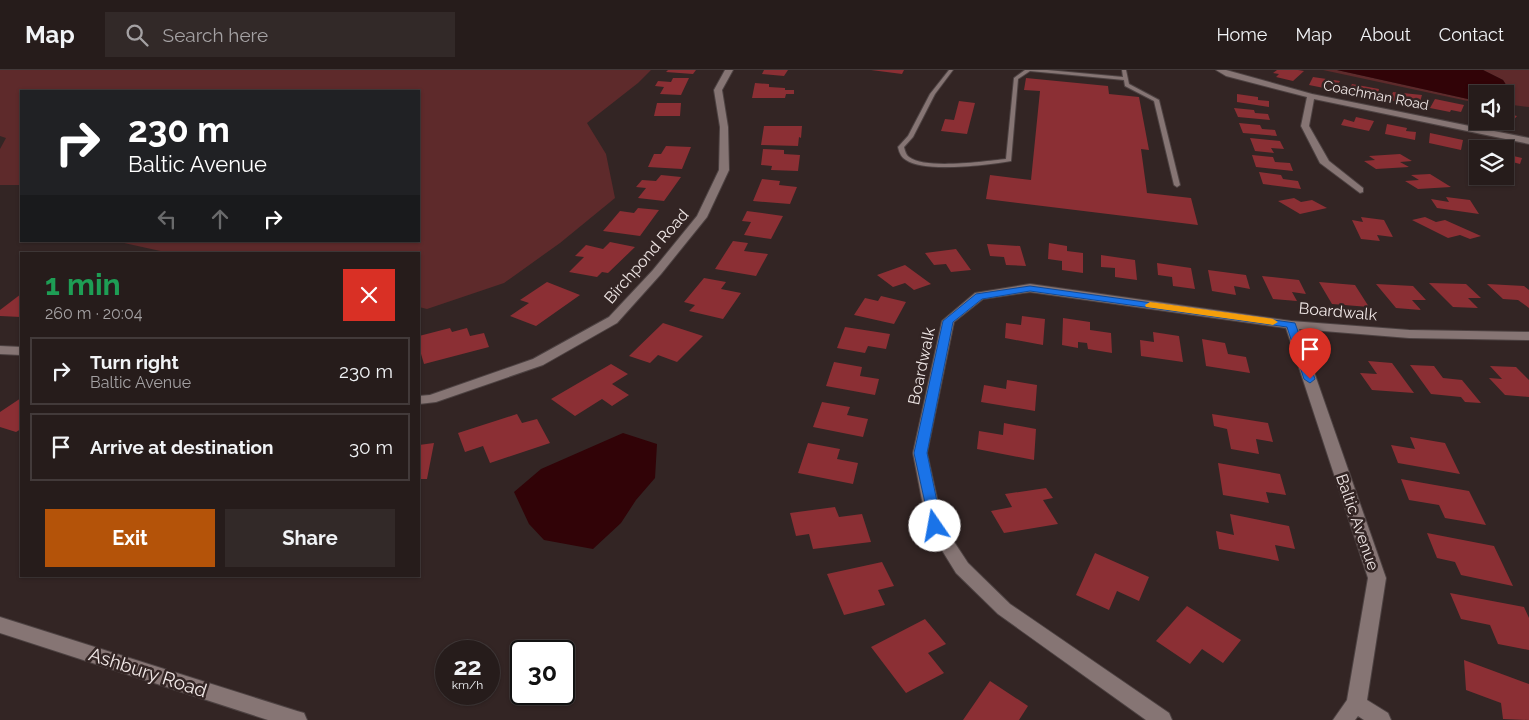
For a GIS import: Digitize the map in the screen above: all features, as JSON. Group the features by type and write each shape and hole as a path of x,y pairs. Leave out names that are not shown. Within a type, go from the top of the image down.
{"street":[{"name":"Birchpond Road","path":"420,400 431,399 538,362 613,320 657,272 702,217 724,170 724,128 718,90 729,70"},
{"name":"Coachman Road","path":"1220,70 1228,74 1311,96 1529,141"},
{"path":"1311,96 1305,126 1326,163 1360,190"},
{"name":"Boardwalk","path":"1162,720 1004,609 962,568 935,526 920,453 948,321 979,296 1030,288 1291,325 1409,334 1529,336"},
{"name":"Baltic Avenue","path":"1291,325 1377,578 1356,704 1343,720"},
{"path":"0,350 20,351"},
{"name":"Ashbury Road","path":"0,625 297,720"},
{"path":"1356,704 1381,720"}],"lane":[{"path":"951,70 933,94 910,137 901,147 902,154 909,161 933,165 973,164 1009,160 1016,78 1028,70"},
{"path":"1032,70 1125,79"},
{"path":"1124,70 1127,85 1156,100 1177,185"}],"shaded area":[{"path":"0,70 651,70 638,83 587,123 606,154 615,198 560,243 504,283 427,309 420,307 420,252 165,252 120,242 420,242 420,90 20,90 20,185 0,185 0,149 6,138 0,136"},
{"path":"1323,70 1337,70 1469,99 1469,101"},
{"path":"1337,70 1483,70 1503,80 1506,85 1469,85 1469,99"},
{"path":"1483,70 1529,70 1529,107 1514,105 1514,85 1506,85 1503,80"},
{"path":"623,433 657,444 655,478 636,500 621,523 593,549 544,540 529,524 514,492 541,469"}],"building":[{"path":"668,70 696,70 693,74 666,72"},
{"path":"764,70 788,70 784,76 762,74"},
{"path":"871,70 904,70 902,74"},
{"path":"1277,70 1304,71 1293,81 1276,77 1279,74 1273,73"},
{"path":"1313,77 1340,81 1337,86 1326,84 1324,88 1309,85"},
{"path":"673,78 689,78 681,95 660,94 664,87 655,86 658,81 671,82"},
{"path":"1026,78 1108,86 1109,94 1139,97 1149,150 1141,149 1147,193 1191,198 1198,225 986,199 990,175 1031,180 1040,91 1024,90"},
{"path":"755,83 769,84 769,87 785,88 785,90 794,90 794,94 786,94 785,98 752,98"},
{"path":"1352,84 1379,89 1378,94 1366,92 1365,96 1348,92"},
{"path":"1393,92 1422,95 1420,102 1408,100 1407,104 1390,100"},
{"path":"1237,94 1258,97 1258,100 1269,101 1269,107 1237,102"},
{"path":"1435,99 1464,105 1461,112 1430,108"},
{"path":"959,101 975,103 967,134 941,131 945,119 954,120"},
{"path":"657,103 681,103 680,116 654,116"},
{"path":"1234,108 1254,110 1255,113 1268,114 1270,120 1238,117"},
{"path":"1356,117 1374,121 1369,131 1341,125 1344,119 1354,122"},
{"path":"1239,123 1260,125 1262,129 1275,130 1277,136 1243,133"},
{"path":"1387,124 1407,128 1406,131 1416,132 1415,140 1385,134"},
{"path":"764,126 802,126 798,146 761,145"},
{"path":"1430,133 1463,140 1461,150 1429,143"},
{"path":"1250,138 1280,141 1284,149 1271,148 1274,153 1255,151"},
{"path":"666,146 691,147 682,169 648,167 654,154 661,154"},
{"path":"763,149 784,150 784,154 800,155 798,171 771,170 772,166 761,165"},
{"path":"1400,154 1412,161 1400,162 1409,167 1376,169 1364,161 1375,160 1369,156"},
{"path":"1252,155 1273,157 1275,162 1290,163 1293,171 1256,167"},
{"path":"1514,156 1522,158 1520,164 1514,162"},
{"path":"1259,172 1281,175 1283,179 1298,181 1301,189 1263,184"},
{"path":"1430,174 1451,187 1418,189 1405,181 1419,180 1411,175"},
{"path":"661,175 681,177 664,201 638,198 646,188 636,187 642,180 656,181"},
{"path":"762,179 780,181 779,185 797,187 790,204 753,201"},
{"path":"1446,197 1470,200 1479,214 1437,208 1431,199 1449,202"},
{"path":"1294,198 1301,202 1312,200 1327,208 1300,214 1278,201"},
{"path":"638,208 659,210 640,236 603,231 620,211 634,213"},
{"path":"747,211 783,216 771,239 744,235 751,222 742,221"},
{"path":"1361,217 1384,220 1393,237 1377,235 1380,241 1361,239 1352,220 1363,222"},
{"path":"1425,217 1436,222 1445,220 1481,236 1470,239 1460,235 1448,238 1412,220"},
{"path":"733,241 748,243 744,251 768,254 756,276 715,269"},
{"path":"610,242 635,247 608,273 602,272 597,277 569,272 584,257 575,256 586,245 603,249"},
{"path":"1049,243 1067,246 1067,251 1083,253 1083,273 1062,270 1062,261 1048,259"},
{"path":"987,244 1020,246 1026,266 1006,265 1004,257 990,256"},
{"path":"956,249 971,270 951,272 946,264 934,265 925,253"},
{"path":"1101,255 1135,260 1137,280 1115,277 1115,268 1101,267"},
{"path":"1157,263 1191,268 1195,289 1173,286 1172,277 1158,275"},
{"path":"905,265 931,284 914,290 905,283 893,287 877,275"},
{"path":"1208,270 1246,275 1250,289 1234,286 1236,295 1212,291"},
{"path":"1262,276 1299,280 1306,294 1292,292 1297,301 1273,299"},
{"path":"704,278 726,282 721,289 741,293 723,319 689,311 695,305 684,302"},
{"path":"547,282 580,295 536,326 510,316 529,303 520,300"},
{"path":"1319,282 1355,285 1369,307 1332,304"},
{"path":"1429,283 1466,284 1481,298 1468,298 1478,308 1453,307"},
{"path":"1376,284 1413,286 1426,300 1412,300 1421,310 1396,308"},
{"path":"1487,284 1524,286 1529,290 1529,308 1518,300 1503,299"},
{"path":"20,295 20,317 0,316 0,310"},
{"path":"881,296 906,302 894,324 854,315 865,298 878,301"},
{"path":"1022,316 1045,319 1043,345 1005,338 1006,323 1021,325"},
{"path":"1063,318 1090,322 1090,330 1111,333 1112,353 1088,349 1087,343 1078,342 1078,348 1062,345"},
{"path":"663,323 703,336 677,362 658,355 650,363 629,356"},
{"path":"845,327 890,334 886,349 868,346 865,353 837,348"},
{"path":"450,328 452,332 467,328 470,336 484,333 489,347 424,364 420,350 420,336"},
{"path":"1153,332 1179,336 1183,362 1141,356 1140,340 1154,342"},
{"path":"1202,339 1225,343 1228,354 1246,357 1250,373 1206,366"},
{"path":"1368,361 1392,363 1414,393 1372,390 1360,373 1377,374"},
{"path":"834,362 862,367 860,376 879,379 875,395 826,386"},
{"path":"611,364 628,374 612,384 629,395 612,406 602,399 575,416 551,399"},
{"path":"1410,365 1434,366 1443,378 1462,380 1481,403 1465,402 1461,397 1431,394"},
{"path":"1490,366 1516,367 1529,380 1529,397 1505,395 1489,378 1502,379"},
{"path":"1007,380 1037,385 1035,411 981,402 984,385 1006,389"},
{"path":"20,399 20,430 16,432 0,427 0,412"},
{"path":"822,402 850,407 847,415 868,419 863,437 813,427"},
{"path":"517,414 522,423 537,419 550,443 490,463 483,446 465,452 458,433"},
{"path":"1212,414 1268,423 1273,442 1256,439 1259,454 1231,449 1227,429 1214,426"},
{"path":"1004,423 1036,429 1034,460 977,449 979,431 1003,435"},
{"path":"1410,437 1445,443 1460,474 1398,463 1391,445 1415,449"},
{"path":"434,443 427,479 420,479 420,445"},
{"path":"808,443 840,449 837,459 858,463 853,484 798,473"},
{"path":"1218,463 1280,474 1286,495 1266,492 1269,503 1223,495"},
{"path":"1401,479 1469,491 1486,525 1445,518 1439,505 1409,500"},
{"path":"1046,488 1053,498 1043,500 1058,524 1004,533 991,511 1012,507 1005,494"},
{"path":"835,507 839,517 862,514 871,542 813,549 809,534 796,536 790,513"},
{"path":"1230,514 1289,526 1295,549 1275,545 1279,561 1219,549 1216,531 1234,535"},
{"path":"1427,533 1494,546 1513,586 1461,575 1455,562 1437,558"},
{"path":"1095,553 1149,577 1139,601 1117,591 1109,610 1076,595"},
{"path":"882,562 894,586 878,590 885,605 844,615 827,574"},
{"path":"1450,593 1524,607 1529,618 1529,650 1498,644 1490,625 1461,619"},
{"path":"1187,606 1241,640 1223,663 1202,649 1190,664 1156,641"},
{"path":"925,619 946,644 928,653 944,673 906,693 871,647"},
{"path":"1464,660 1529,684 1529,720 1503,719 1501,703 1466,690"},
{"path":"990,681 1028,706 1019,720 963,720"}],"slow traffic":[{"path":"1150,305 1273,322"}],"route":[{"path":"935,526 920,453 948,321 979,296 1030,288 1291,325 1310,379"}]}
